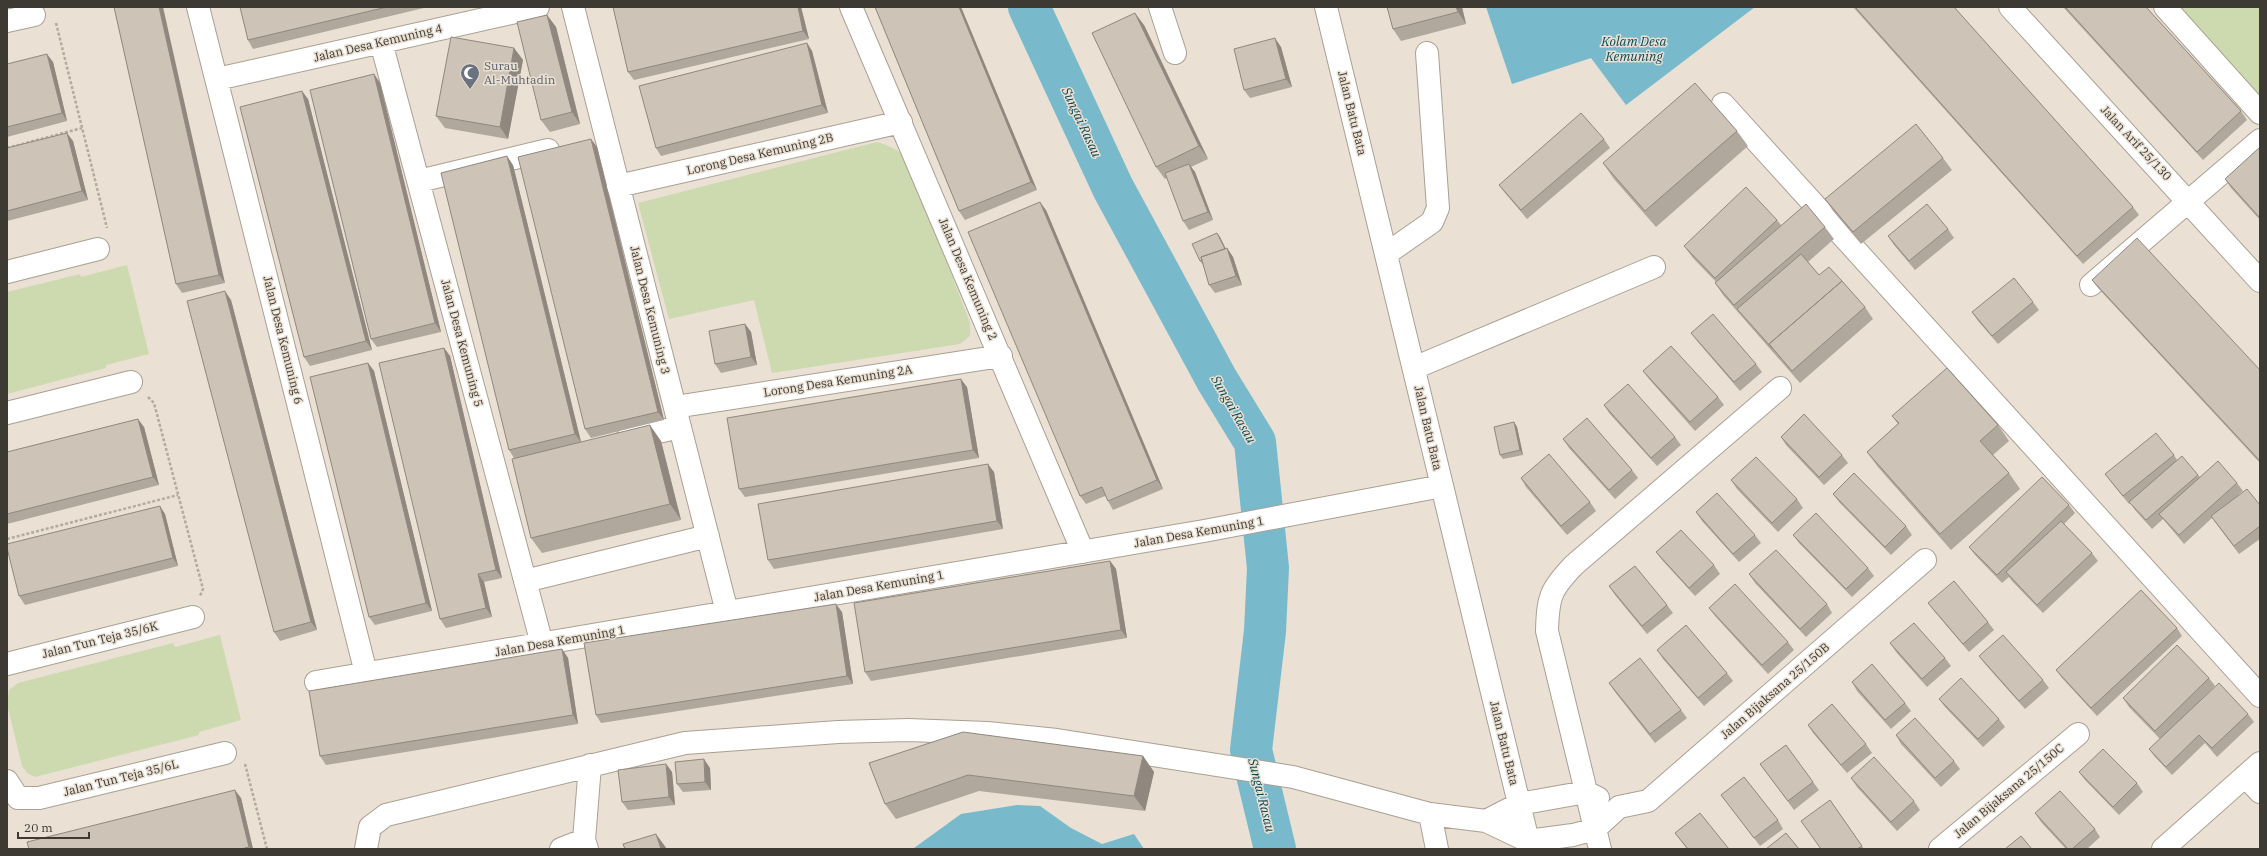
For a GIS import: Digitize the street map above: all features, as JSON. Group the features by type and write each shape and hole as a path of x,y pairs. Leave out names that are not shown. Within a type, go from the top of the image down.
{"street":[{"name":"Jalan Desa Kemuning 6","path":"198,7 366,673"},
{"name":"Jalan Desa Kemuning 4","path":"217,79 381,42 458,16 538,7"},
{"name":"Jalan Desa Kemuning 3","path":"573,7 727,612"},
{"name":"Jalan Desa Kemuning 2","path":"851,7 1001,356 1083,552"},
{"path":"1160,7 1175,53"},
{"name":"Jalan Batu Bata","path":"1326,7 1529,845"},
{"name":"Jalan Arif 25/130","path":"2010,7 2188,200 2260,281"},
{"path":"2165,7 2260,113"},
{"path":"7,21 34,15"},
{"name":"Jalan Desa Kemuning 5","path":"381,42 542,644"},
{"path":"1386,254 1432,222 1438,208 1427,53"},
{"path":"1723,104 2260,696"},
{"name":"Lorong Desa Kemuning 2B","path":"618,186 901,122"},
{"path":"419,181 606,136"},
{"path":"2091,285 2188,200 2260,140"},
{"path":"7,272 98,249"},
{"path":"1414,368 1654,267"},
{"name":"Lorong Desa Kemuning 2A","path":"611,443 677,417 1001,356"},
{"path":"7,413 130,382"},
{"path":"1597,839 1547,631 1548,603 1558,582 1574,565 1780,388"},
{"path":"496,471 519,465"},
{"name":"Jalan Desa Kemuning 1","path":"316,682 1204,532 1442,486"},
{"path":"525,580 708,536"},
{"name":"Jalan Bijaksana 25/150B","path":"1618,807 1648,801 1924,560"},
{"name":"Jalan Tun Teja 35/6K","path":"7,664 193,617"},
{"path":"366,849 370,827 386,815 685,743 838,732 908,730 987,733 1057,740 1293,778 1430,814 1486,821 1529,845 1573,835 1597,839"},
{"name":"Jalan Bijaksana 25/150C","path":"1940,849 2078,734"},
{"name":"Jalan Tun Teja 35/6L","path":"12,790 39,798 225,753"},
{"path":"561,849 586,845 590,765"},
{"path":"2163,849 2253,769 2260,792"},
{"path":"1486,821 1519,804 1586,792 1618,807 1597,839"},
{"path":"1430,814 1438,849"}],"path":[{"path":"55,17 108,228 98,249"},
{"path":"7,148 82,128"},
{"path":"130,382 154,403 203,589 193,617"},
{"path":"7,539 178,495"},
{"path":"225,753 244,761 267,849"}],"green space":[{"path":"2175,7 2260,7 2260,102"},
{"path":"877,142 894,149 908,160 970,323 970,336 960,344 772,373 754,300 669,319 638,203"},
{"path":"127,265 149,354 106,365 106,368 7,394 7,292 80,274 81,277"},
{"path":"220,635 241,720 199,732 199,735 35,777 27,773 22,766 7,704 9,690 18,683 173,643 175,647"}],"water":[{"name":"Kolam Desa Kemuning","path":"1486,7 1755,7 1626,105 1591,58 1512,84"},
{"path":"1017,805 1040,806 1071,828 1102,844 1134,834 1144,849 914,848 961,814"}],"building":[{"path":"114,7 159,7 219,275 176,284"},
{"path":"240,7 387,7 248,40"},
{"path":"613,7 798,7 803,31 628,72"},
{"path":"875,7 959,7 1031,182 959,211"},
{"path":"1387,7 1456,7 1458,12 1393,29"},
{"path":"1855,7 1954,7 2133,207 2077,256"},
{"path":"2065,7 2146,7 2241,111 2197,152"},
{"path":"1135,13 1199,146 1156,167 1092,33"},
{"path":"547,15 572,112 541,120 517,22"},
{"path":"451,37 514,48 500,127 436,116"},
{"path":"1275,38 1286,79 1244,90 1234,49"},
{"path":"807,43 822,105 656,148 639,86"},
{"path":"47,54 62,113 7,127 7,64"},
{"path":"374,74 435,323 371,339 310,90"},
{"path":"1695,83 1737,131 1645,211 1603,163"},
{"path":"302,91 366,341 304,357 240,107"},
{"path":"1581,113 1604,139 1521,210 1499,185"},
{"path":"1916,124 1943,158 1853,232 1825,199"},
{"path":"67,133 82,191 7,211 7,148"},
{"path":"591,139 658,412 585,429 518,157"},
{"path":"2260,147 2260,218 2225,179"},
{"path":"507,156 575,434 509,450 441,173"},
{"path":"1189,164 1208,212 1183,221 1165,173"},
{"path":"1746,187 1777,220 1715,278 1684,246"},
{"path":"1040,202 1157,480 1108,501 1102,487 1080,496 968,232"},
{"path":"1806,204 1825,227 1734,305 1715,283"},
{"path":"1927,204 1948,229 1909,261 1888,236"},
{"path":"1217,233 1225,249 1201,257 1202,260 1200,261 1192,244"},
{"path":"2137,238 2260,370 2260,461 2092,280"},
{"path":"1227,248 1236,276 1209,285 1201,257"},
{"path":"1801,254 1819,275 1829,267 1842,281 1769,344 1772,348 1737,309"},
{"path":"2014,278 2033,302 1992,336 1972,312"},
{"path":"1842,281 1865,307 1792,371 1769,344"},
{"path":"225,291 311,622 274,632 187,301"},
{"path":"1713,314 1756,364 1734,382 1691,333"},
{"path":"745,324 751,357 715,364 709,331"},
{"path":"1671,346 1718,397 1690,422 1643,371"},
{"path":"444,348 496,570 478,574 486,608 440,619 379,363"},
{"path":"368,363 426,603 369,617 310,377"},
{"path":"1947,368 1998,425 1980,441 2009,473 1940,534 1867,452 1899,423 1892,416"},
{"path":"961,379 973,450 739,489 727,418"},
{"path":"1628,384 1675,437 1651,458 1604,405"},
{"path":"1804,414 1842,455 1819,477 1781,437"},
{"path":"1587,418 1632,470 1609,490 1563,439"},
{"path":"138,419 153,477 7,514 7,452"},
{"path":"1514,422 1520,450 1500,455 1494,427"},
{"path":"650,425 670,504 531,538 512,459"},
{"path":"2156,433 2174,455 2123,496 2105,474"},
{"path":"1549,454 1590,502 1561,526 1521,478"},
{"path":"2182,456 2198,475 2146,520 2129,502"},
{"path":"1756,457 1797,499 1772,523 1731,480"},
{"path":"2218,461 2237,483 2179,535 2159,514"},
{"path":"988,464 997,521 768,560 758,504"},
{"path":"1854,473 1906,526 1885,547 1833,494"},
{"path":"2042,477 2069,505 1997,575 1969,547"},
{"path":"2247,489 2260,505 2260,526 2234,546 2211,516"},
{"path":"1717,493 1755,535 1733,554 1696,512"},
{"path":"160,506 173,558 19,596 7,544"},
{"path":"1816,513 1868,568 1846,589 1793,535"},
{"path":"2061,521 2092,553 2037,605 2006,572"},
{"path":"1681,530 1714,565 1689,588 1656,552"},
{"path":"1776,550 1827,604 1800,629 1749,574"},
{"path":"1110,561 1121,630 865,672 854,603"},
{"path":"1635,566 1667,605 1642,626 1609,586"},
{"path":"1954,581 1988,622 1963,644 1928,603"},
{"path":"1735,584 1788,642 1762,665 1709,608"},
{"path":"2141,590 2177,628 2091,708 2056,670"},
{"path":"836,604 847,676 596,715 584,643"},
{"path":"1914,623 1945,658 1922,679 1890,643"},
{"path":"1686,625 1727,673 1698,698 1657,650"},
{"path":"2003,635 2043,680 2019,701 1979,656"},
{"path":"2177,645 2209,678 2155,731 2123,698"},
{"path":"562,649 573,715 320,756 309,691"},
{"path":"1640,658 1681,710 1650,734 1609,683"},
{"path":"1872,664 1905,703 1885,720 1852,682"},
{"path":"1961,678 1999,719 1978,739 1939,699"},
{"path":"2219,683 2248,714 2212,748 2199,735 2166,767 2149,749"},
{"path":"1832,704 1866,744 1841,765 1808,725"},
{"path":"1915,718 1954,761 1935,778 1896,735"},
{"path":"963,732 1143,756 1134,796 968,775 885,804 869,763"},
{"path":"1786,745 1813,782 1788,801 1760,764"},
{"path":"2103,749 2137,783 2113,807 2079,772"},
{"path":"1874,757 1914,801 1891,822 1851,778"},
{"path":"704,759 705,782 677,784 675,762"},
{"path":"666,764 669,797 622,802 618,770"},
{"path":"1744,777 1778,820 1754,838 1721,795"},
{"path":"235,790 249,847 241,849 29,849 27,842"},
{"path":"2060,791 2095,829 2072,849 2068,849 2035,813"},
{"path":"1830,800 1862,846 1857,849 1821,849 1801,821"},
{"path":"1700,813 1729,849 1688,849 1675,833"},
{"path":"1786,833 1799,849 1766,849"},
{"path":"656,834 661,849 625,849 623,844"},
{"path":"2021,836 2032,849 2005,849"}],"waterway":[{"name":"Sungai Rasau","path":"1029,7 1113,188 1217,380 1255,442 1268,568 1265,631 1251,750 1275,849"}],"place":[{"name":"Surau Al-Muhtadin","path":"470,90"}]}
